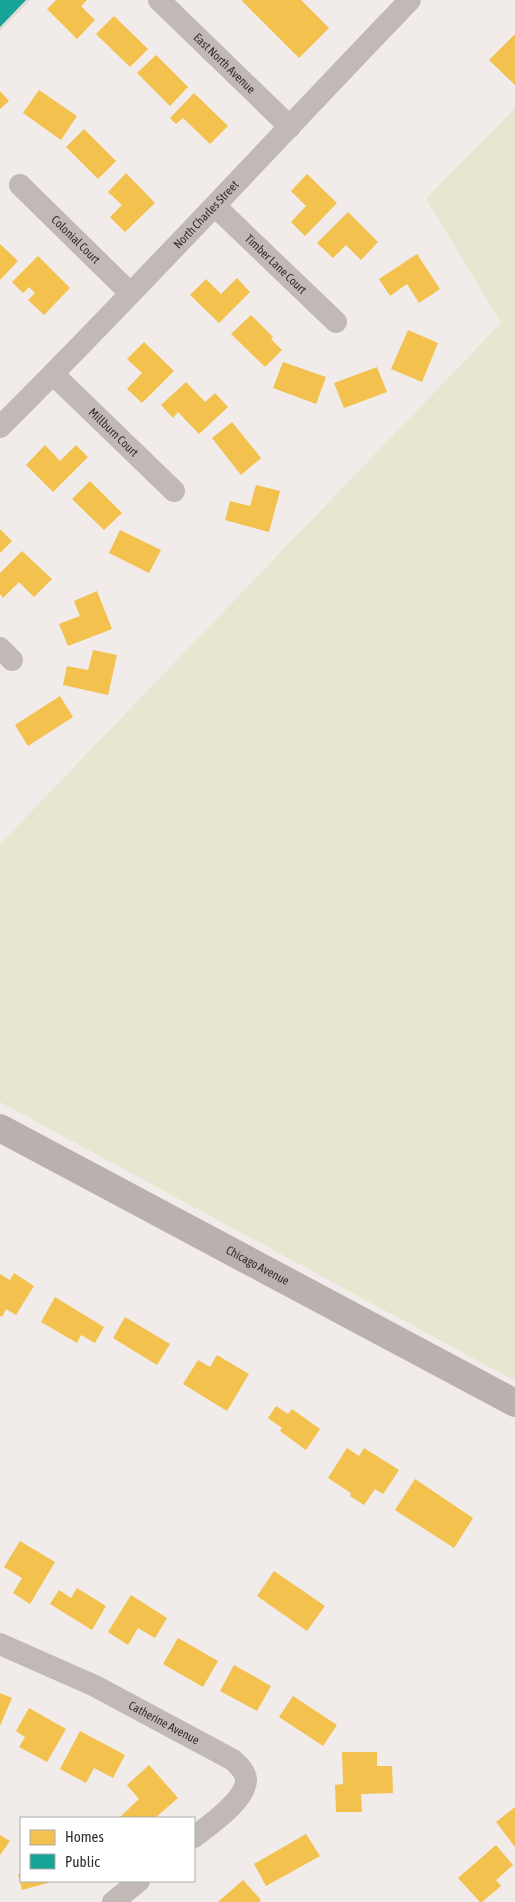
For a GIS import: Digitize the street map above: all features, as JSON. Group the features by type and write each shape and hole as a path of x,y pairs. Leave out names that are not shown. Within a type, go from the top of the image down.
{"main road":[{"name":"Chicago Avenue","path":"0,1128 515,1403"}],"street":[{"name":"East North Avenue","path":"159,0 290,127"},
{"name":"North Charles Street","path":"0,427 215,206 410,0"},
{"name":"Colonial Court","path":"20,185 130,294"},
{"name":"Timber Lane Court","path":"215,206 336,322"},
{"name":"Millburn Court","path":"53,374 174,491"},
{"name":"Catherine Avenue","path":"0,1644 95,1686 238,1764 246,1780 242,1792 228,1810 195,1836"},
{"path":"113,1902 138,1882"}],"shaded area":[{"path":"0,0 31,0 0,31"},
{"path":"515,108 515,1381 0,1102 0,844 501,323 426,199"}],"building: Homes":[{"path":"56,0 87,0 81,6 95,20 77,39 47,9"},
{"path":"243,0 301,0 329,28 299,58"},
{"path":"114,16 148,49 130,67 96,34"},
{"path":"515,34 515,85 489,60"},
{"path":"156,55 188,87 170,106 137,73"},
{"path":"39,90 77,116 61,140 23,113"},
{"path":"0,91 9,101 0,109"},
{"path":"194,93 228,126 210,144 183,118 176,124 170,118"},
{"path":"84,129 116,161 98,179 66,147"},
{"path":"126,173 155,203 125,232 110,217 122,205 108,192"},
{"path":"307,174 337,203 305,236 291,222 306,206 291,191"},
{"path":"348,212 378,242 361,260 346,245 333,258 317,243"},
{"path":"0,244 18,261 0,280"},
{"path":"417,254 440,289 419,303 407,284 390,296 379,279"},
{"path":"38,256 70,288 44,315 28,300 35,293 29,287 23,293 12,282"},
{"path":"237,278 250,292 219,323 190,295 206,279 221,294"},
{"path":"251,315 273,337 271,339 282,350 265,367 231,334"},
{"path":"408,330 438,343 422,382 391,369"},
{"path":"144,342 174,371 142,403 127,389 142,373 127,359"},
{"path":"283,362 326,377 316,404 273,388"},
{"path":"377,367 387,392 344,408 334,383"},
{"path":"186,382 205,402 215,393 228,407 199,434 178,412 173,418 161,405"},
{"path":"232,422 261,458 241,475 212,438"},
{"path":"45,445 60,461 76,445 88,457 53,492 26,465"},
{"path":"90,481 122,513 104,530 72,499"},
{"path":"256,485 280,491 269,532 225,520 230,501 250,506"},
{"path":"0,529 12,541 0,553"},
{"path":"120,530 161,550 149,573 109,553"},
{"path":"22,551 52,579 34,597 19,582 3,598 0,594 0,573"},
{"path":"97,591 112,629 68,646 59,624 80,616 74,601"},
{"path":"93,650 117,655 108,695 63,685 67,666 88,670"},
{"path":"60,696 73,717 28,746 15,725"},
{"path":"14,1273 34,1286 16,1315 6,1309 2,1317 0,1316 0,1274 10,1280"},
{"path":"55,1297 104,1327 95,1343 81,1335 77,1343 41,1322"},
{"path":"125,1317 170,1344 157,1365 113,1338"},
{"path":"217,1355 249,1374 227,1411 183,1384 198,1360 210,1367"},
{"path":"276,1406 288,1414 292,1409 320,1429 306,1450 280,1431 282,1428 268,1418"},
{"path":"347,1448 359,1456 364,1448 399,1470 383,1494 375,1489 364,1505 350,1496 351,1493 328,1478"},
{"path":"415,1479 473,1518 454,1548 395,1510"},
{"path":"20,1541 55,1562 30,1604 13,1593 22,1578 4,1567"},
{"path":"274,1571 325,1606 307,1631 257,1596"},
{"path":"77,1588 106,1606 92,1630 50,1604 59,1590 71,1598"},
{"path":"131,1595 167,1618 155,1638 138,1628 128,1645 108,1632"},
{"path":"178,1638 218,1661 203,1687 163,1664"},
{"path":"234,1665 271,1686 257,1711 220,1691"},
{"path":"0,1693 12,1698 0,1726"},
{"path":"293,1696 337,1725 323,1746 279,1717"},
{"path":"29,1708 66,1729 47,1762 19,1747 25,1737 16,1731"},
{"path":"80,1731 125,1755 113,1778 94,1768 86,1783 60,1769"},
{"path":"342,1752 377,1752 377,1766 392,1766 393,1793 361,1794 362,1812 336,1812 335,1785 343,1784"},
{"path":"149,1765 178,1798 156,1817 120,1817 139,1799 127,1785"},
{"path":"515,1807 515,1847 496,1822"},
{"path":"306,1834 320,1856 266,1886 254,1864"},
{"path":"0,1835 10,1841 0,1855"},
{"path":"496,1845 513,1865 496,1880 501,1886 480,1902 458,1878"},
{"path":"243,1880 261,1900 259,1902 218,1902"},
{"path":"20,1882 51,1882 22,1890"}],"building: Public":[{"path":"0,0 26,0 0,27"}]}
